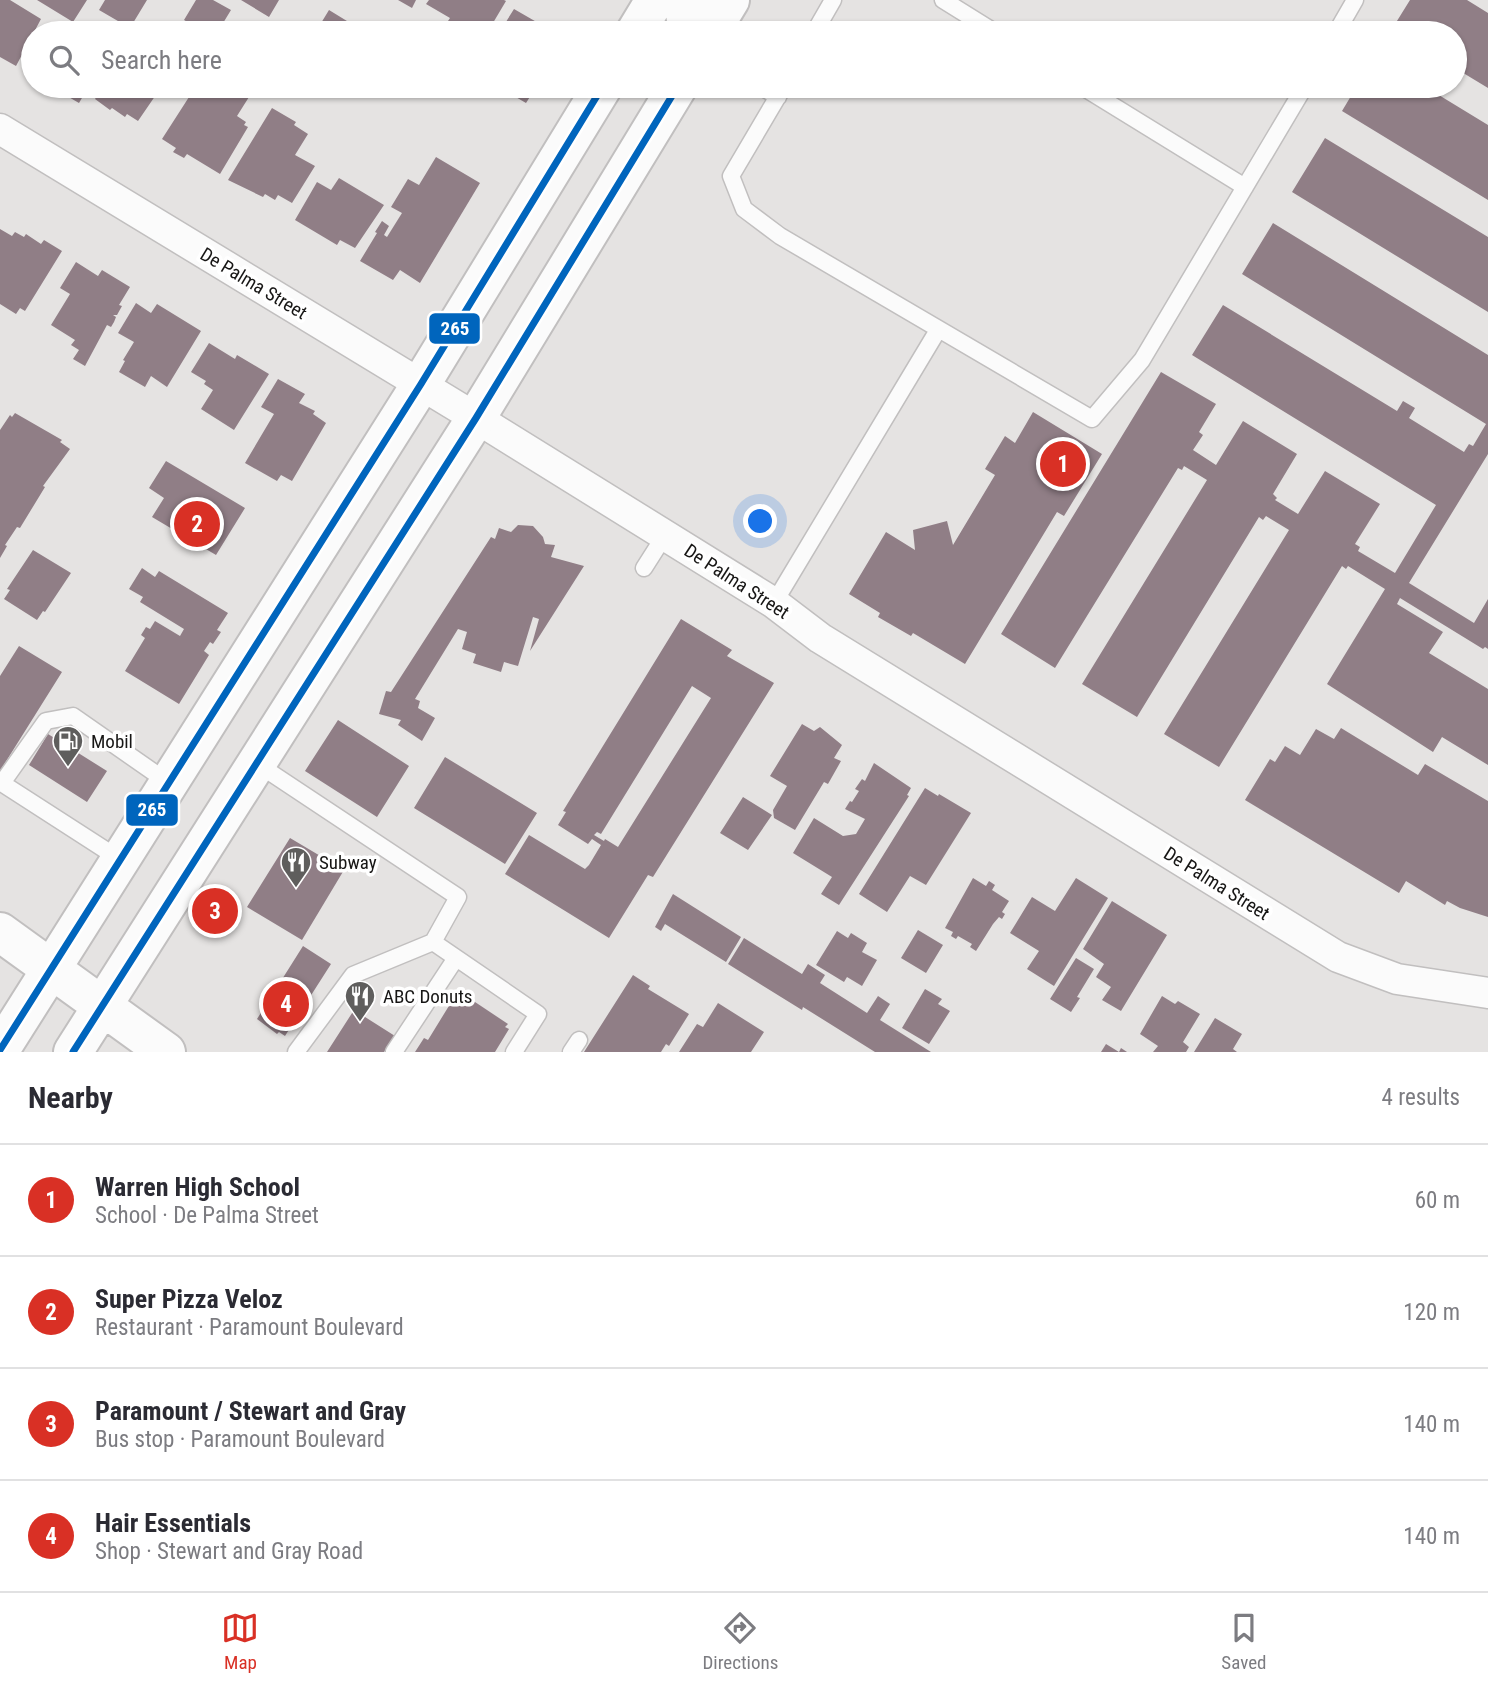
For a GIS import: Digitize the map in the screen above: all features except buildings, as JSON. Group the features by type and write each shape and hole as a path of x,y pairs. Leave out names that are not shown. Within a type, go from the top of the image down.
{"main road":[{"path":"642,21 655,0"},
{"path":"686,21 685,13 689,0"},
{"path":"717,21 730,0"},
{"path":"0,1050 421,384 596,98"},
{"path":"73,1052 476,418 671,98"},
{"path":"0,932 166,1052"}],"street":[{"name":"De Palma Street","path":"0,129 476,418 774,603 820,638 1338,957 1397,979 1488,993"}],"lane":[{"path":"821,21 833,0"},
{"path":"943,0 977,21"},
{"path":"1343,21 1355,0"},
{"path":"777,98 731,176 744,209 780,236 1092,419 1142,360 1298,98"},
{"path":"1100,98 1245,187"},
{"path":"774,603 938,330"},
{"path":"644,568 665,535"},
{"path":"121,859 1,783 46,721 73,716 169,783"},
{"path":"256,763 458,897 433,942 354,975 296,1052"},
{"path":"433,942 538,1014 514,1052"},
{"path":"394,1052 456,958"}],"transit line":[{"name":"265","path":"0,1050 421,384 596,98"},
{"name":"265","path":"73,1052 476,418 671,98"}],"place":[{"name":"Warren High School","path":"1063,464"},
{"name":"Super Pizza Veloz","path":"197,524"},
{"name":"Mobil","path":"68,768"},
{"name":"Subway","path":"296,889"},
{"name":"Paramount / Stewart and Gray","path":"215,911"},
{"name":"Hair Essentials","path":"286,1004"},
{"name":"ABC Donuts","path":"360,1023"}]}
